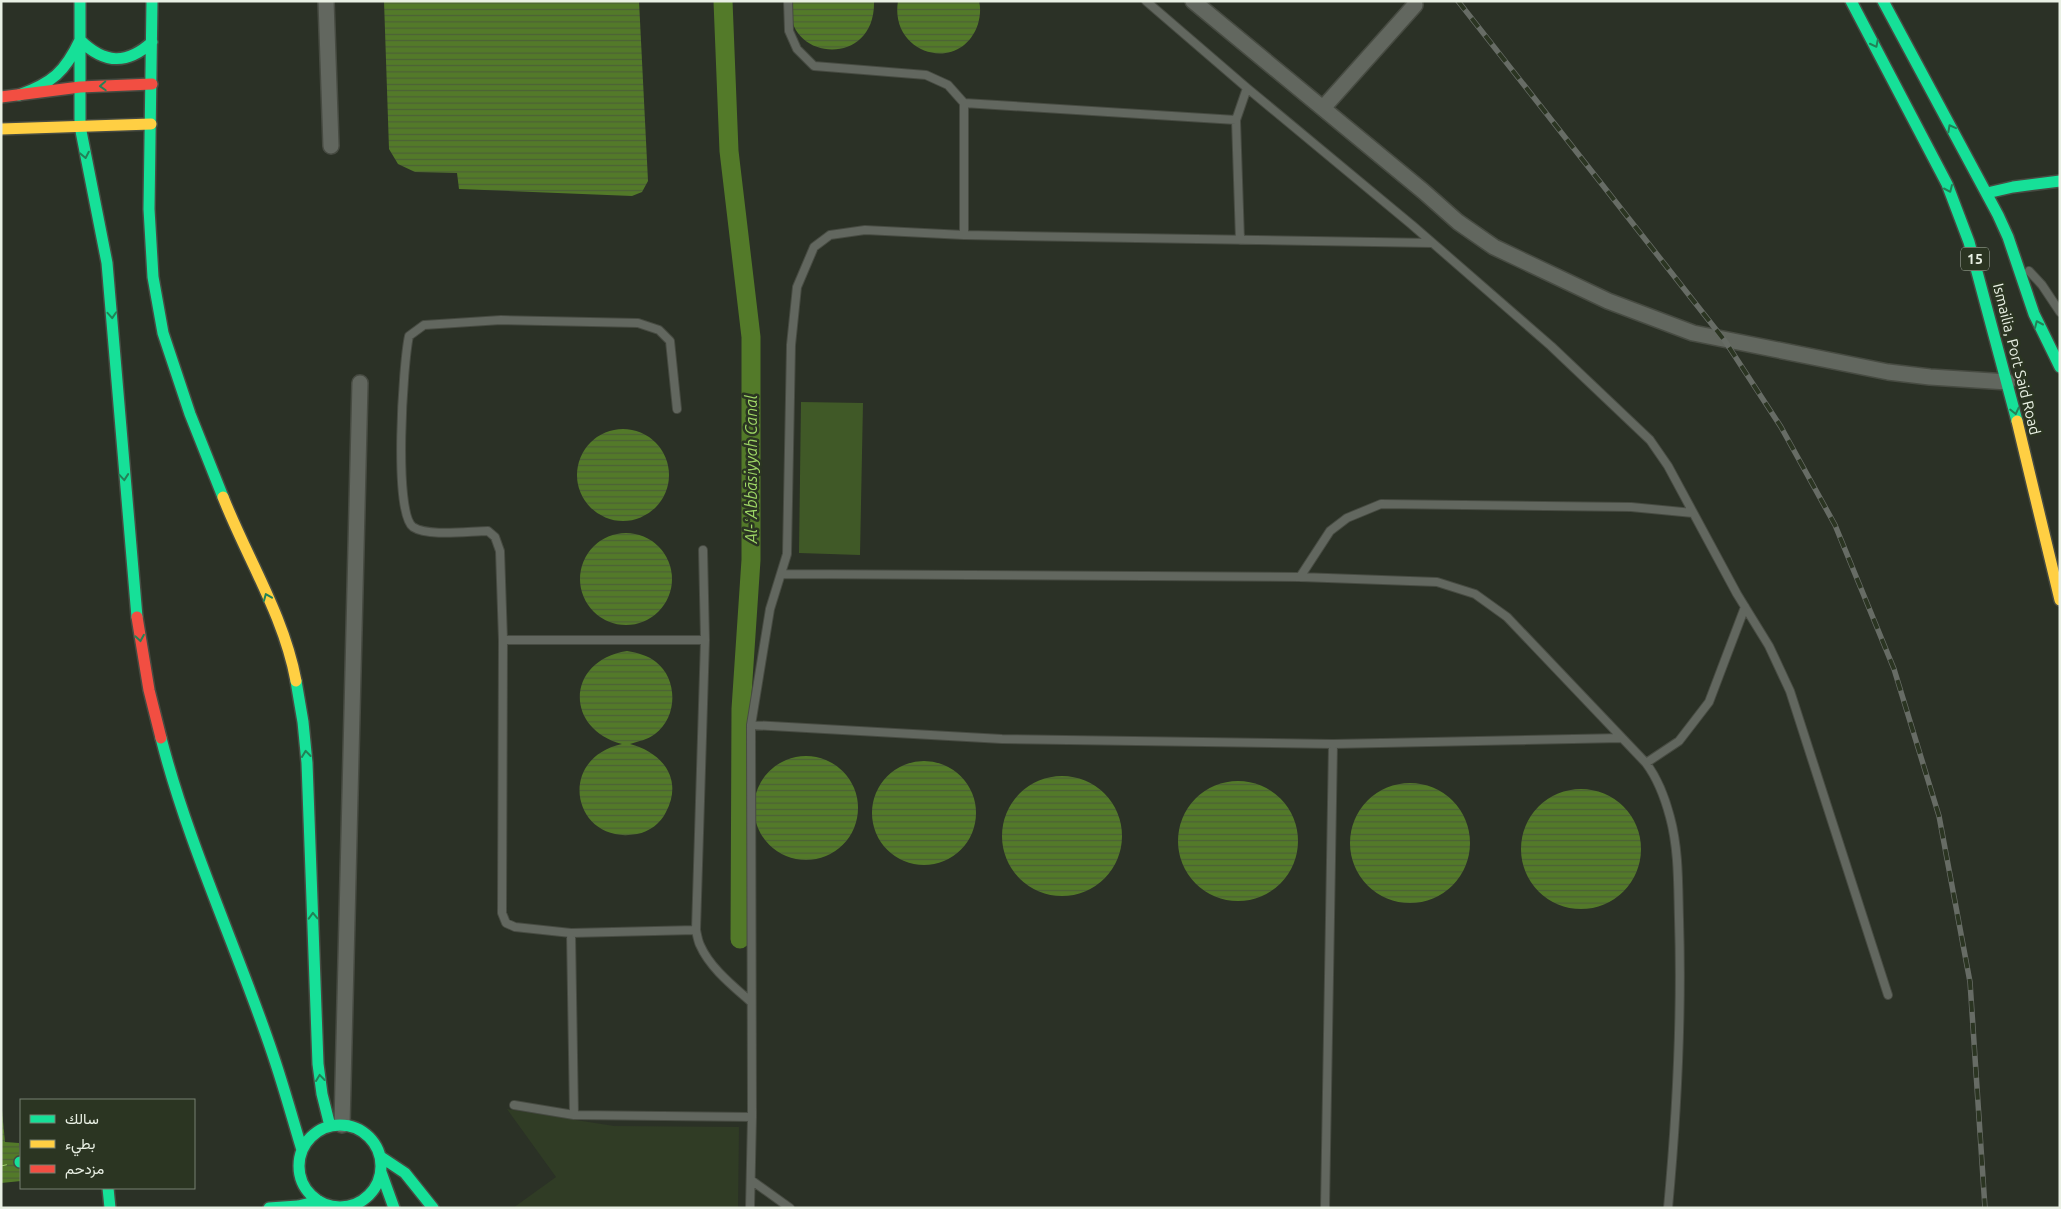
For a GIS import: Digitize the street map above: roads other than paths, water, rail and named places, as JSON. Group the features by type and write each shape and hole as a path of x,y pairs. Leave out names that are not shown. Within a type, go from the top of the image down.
{"main road":[{"path":"80,1 80,126 107,263 137,618 149,690 168,764 224,925 272,1052 302,1150"},
{"path":"152,1 152,124 149,209 153,276 163,334 190,414 225,504 281,630 294,672 303,722 307,763 318,1064 324,1106 336,1125"},
{"name":"Ismailia, Port Said Road","path":"1852,1 1947,184 1959,213 1978,271 2008,382 2060,600"},
{"name":"Ismailia, Port Said Road","path":"1883,1 1987,193 2017,261 2034,314 2060,367"},
{"path":"80,40 95,54 116,60 136,55 152,42"},
{"path":"19,95 40,89 58,77 71,60 80,40"},
{"path":"1,98 80,87 152,84"},
{"path":"1,129 152,124"},
{"path":"1987,193 2014,187 2060,181"},
{"path":"381,1172 378,1181 367,1197 350,1206 335,1207 319,1201 311,1195 301,1179 299,1160 302,1150 313,1135 336,1125 357,1128 370,1137 380,1158 381,1172 394,1208"},
{"path":"380,1158 395,1164 406,1174 433,1208"},
{"path":"108,1189 110,1208"},
{"path":"269,1208 298,1206 319,1201"}],"street":[{"path":"326,1 331,146"},
{"path":"1193,1 1458,222 1494,247 1567,282 1650,319 1693,334 1839,364 1930,377 2008,382"},
{"path":"1323,108 1415,5"},
{"path":"336,1125 360,383"}],"lane":[{"path":"788,1 789,31 797,49 814,66 926,75 948,85 964,104 964,235"},
{"path":"1146,1 1551,346 1650,440 1668,466 1745,607 1769,646 1790,691 1888,995"},
{"path":"1240,240 1236,120 1247,88"},
{"path":"964,104 1236,120"},
{"path":"750,1208 752,1117 751,725 770,609 787,554 791,344 797,287 814,247 830,235 865,230 964,235 1432,243"},
{"path":"2017,261 2042,285 2060,312"},
{"path":"677,409 670,342 659,330 638,324 502,320 424,325 409,336 405,353 400,448 406,516 412,527 427,532 488,531 495,537 500,551 503,640 502,913 506,923 514,927 572,933 696,930"},
{"path":"1300,577 1330,531 1347,518 1381,504 1631,507 1693,513"},
{"path":"702,550 705,640 696,930 699,945 710,960 729,983 751,1002"},
{"path":"781,574 1300,577 1437,582 1475,594 1507,617 1646,762 1657,778 1671,818 1677,860 1680,960 1675,1132 1668,1208"},
{"path":"1646,762 1679,741 1710,702 1745,607"},
{"path":"503,640 705,640"},
{"path":"751,725 1002,739 1333,744 1622,738"},
{"path":"1325,1208 1333,744"},
{"path":"572,933 574,1115"},
{"path":"514,1105 574,1115 752,1117"},
{"path":"751,1180 790,1208"}],"waterway":[{"name":"Al-ʿAbbāsiyyah Canal","path":"723,1 729,151 751,337 751,560 741,709 740,939"}],"railway":[{"path":"1458,1 1725,341 1781,427 1835,525 1894,669 1939,816 1970,982 1985,1208"}]}
